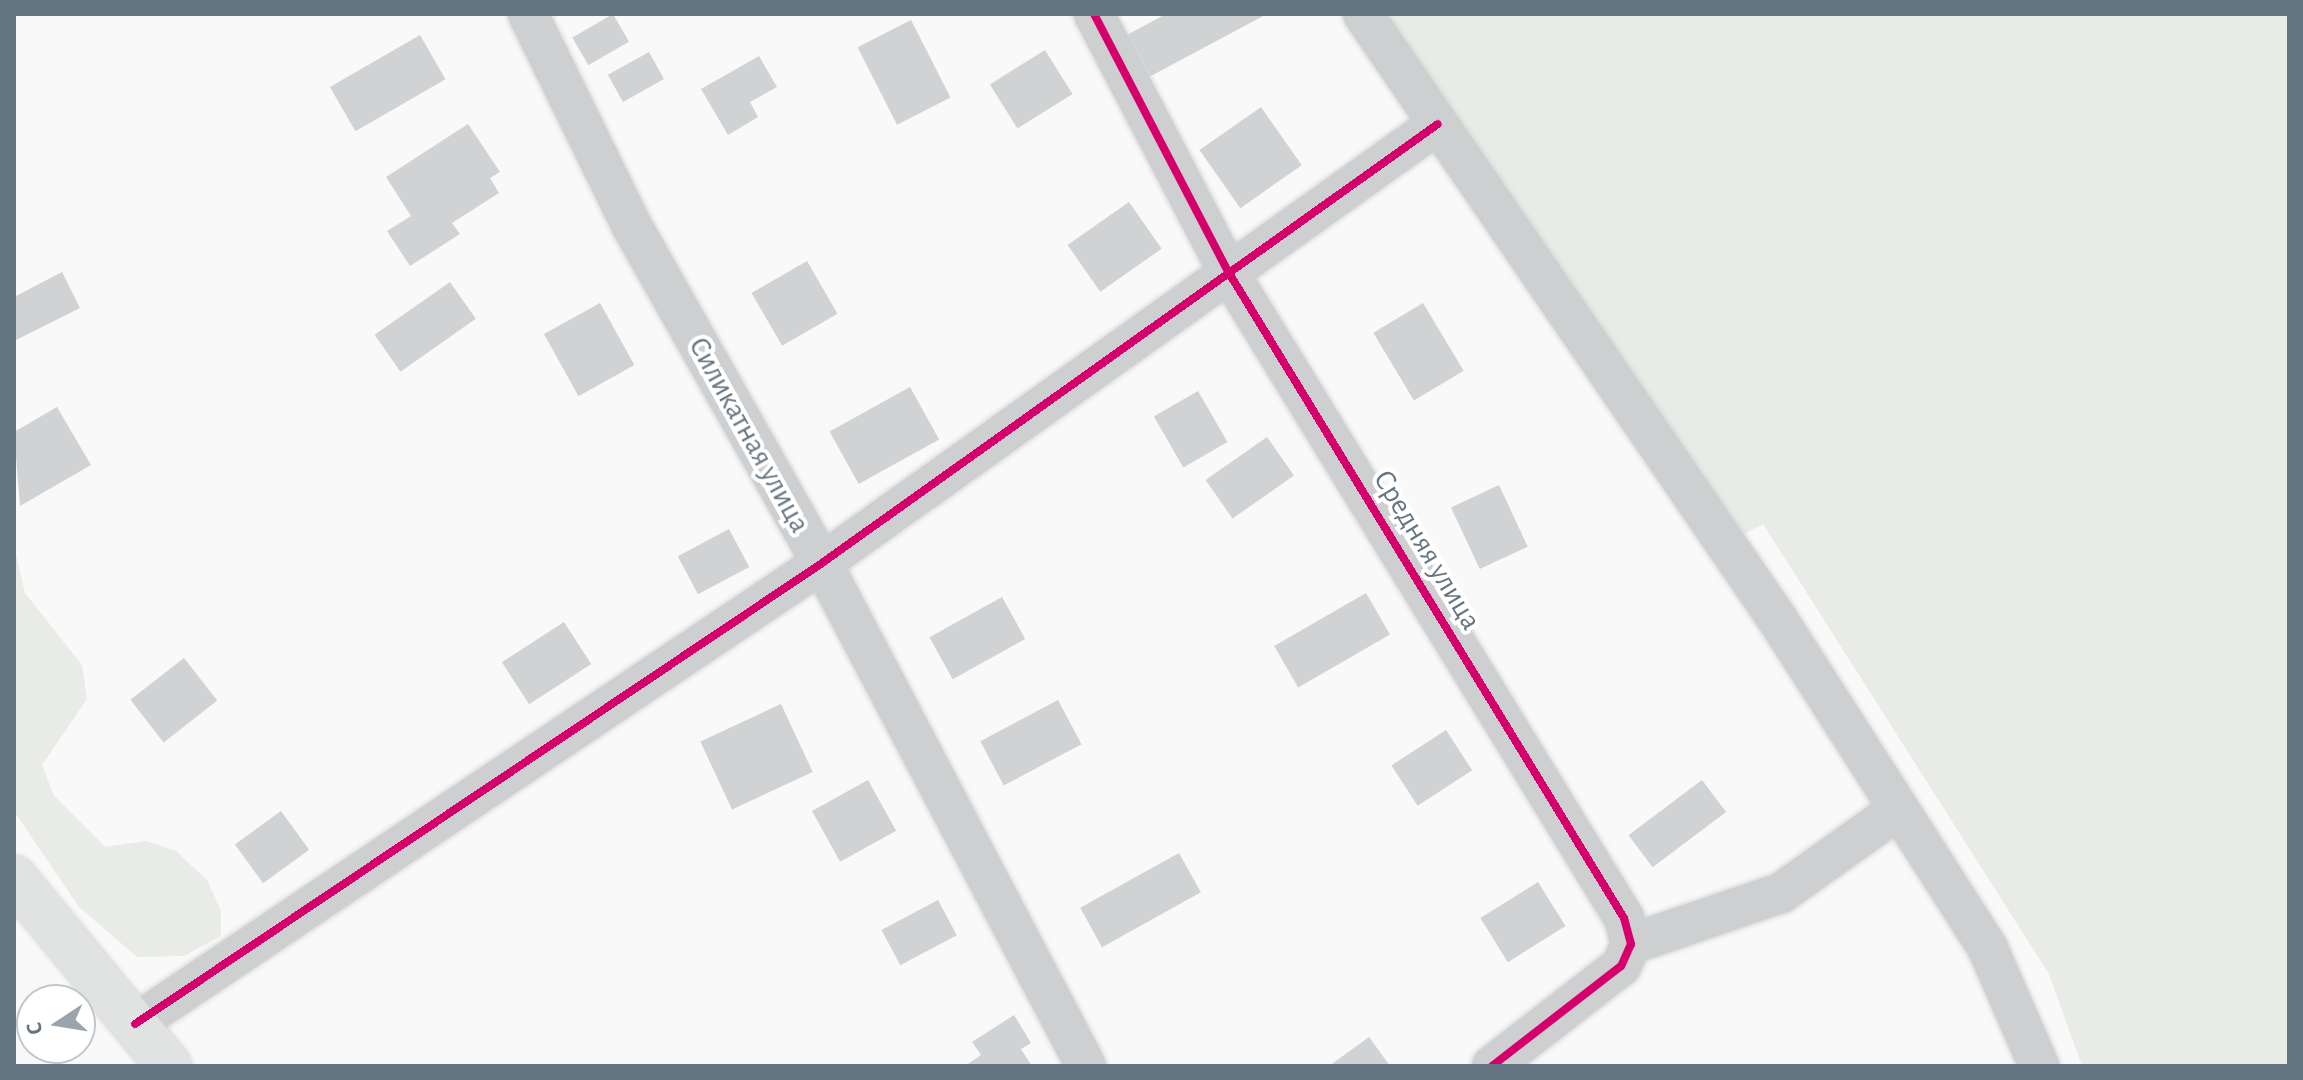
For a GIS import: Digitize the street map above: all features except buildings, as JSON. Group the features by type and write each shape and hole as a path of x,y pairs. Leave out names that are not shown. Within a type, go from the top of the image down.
{"main road":[{"path":"14,878 169,1066"}],"street":[{"name":"Силикатная улица","path":"528,14 633,228 822,563 1086,1066"},
{"name":"Средняя улица","path":"1094,14 1229,273 1624,918 1631,944"},
{"path":"1363,14 1670,458 1988,949 2039,1066"},
{"path":"135,1024 822,563 1438,124"},
{"path":"1492,1066 1621,966 1631,944 1781,893 1898,810"}],"shaded area":[{"path":"1383,14 2289,14 2289,1066 2082,1066 2049,974 1763,524 1734,539"},
{"path":"14,546 25,593 82,665 87,699 42,765 54,796 105,847 146,841 176,851 207,880 221,911 221,936 184,956 137,957 79,907 14,811"}],"cycle path":[{"path":"1094,14 1229,273 1624,918 1631,944 1621,966 1492,1066"},
{"path":"135,1024 822,563 1438,124"}]}
